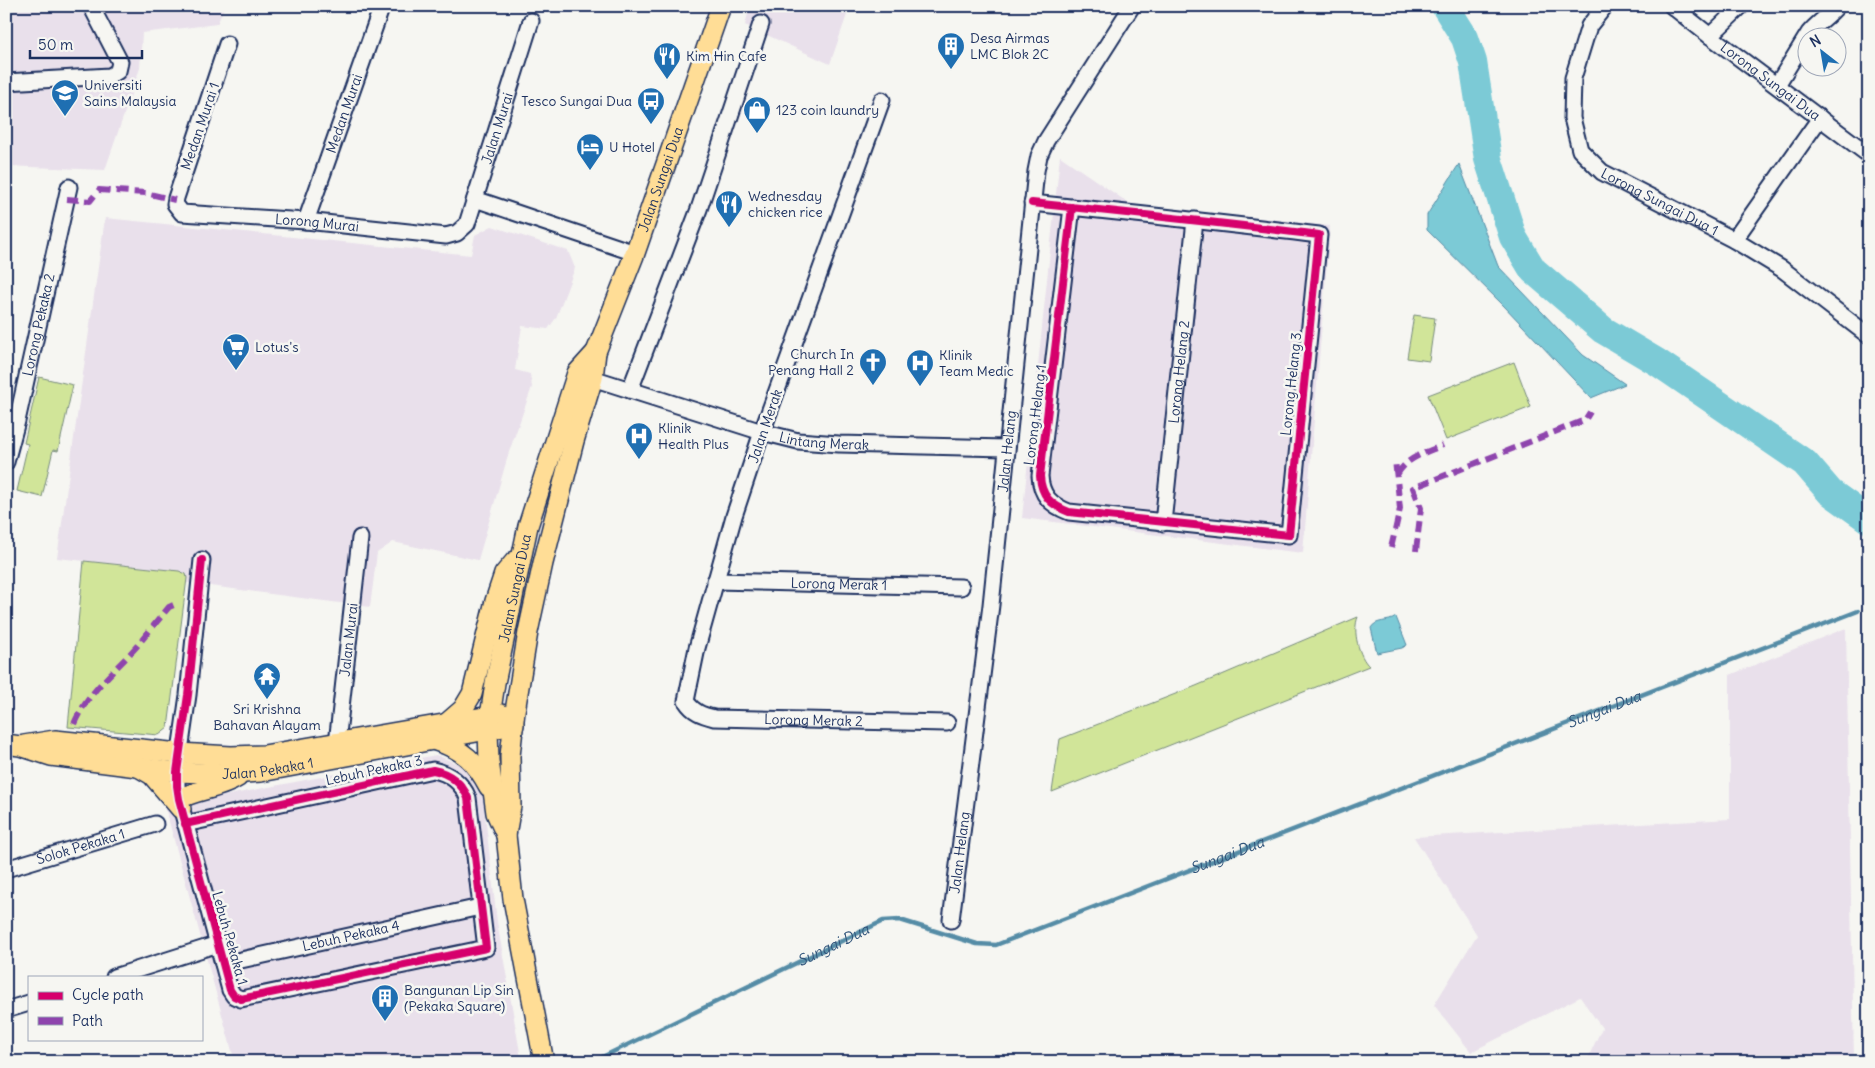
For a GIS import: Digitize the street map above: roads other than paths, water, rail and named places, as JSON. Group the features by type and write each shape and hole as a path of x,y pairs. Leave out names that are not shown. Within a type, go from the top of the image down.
{"main road":[{"name":"Jalan Sungai Dua","path":"506,835 496,813 492,793 488,761 489,723 520,555 528,526 585,376 635,253 721,6"},
{"name":"Jalan Sungai Dua","path":"544,1061 513,900 506,835 511,806 510,756 514,718 528,632 543,562 574,441 585,376"},
{"path":"448,722 463,709 472,694 495,601 504,574 520,555"},
{"name":"Jalan Pekaka 1","path":"13,745 52,756 177,772 243,774 436,741 489,723 514,718"},
{"name":"Jalan Pekaka 1","path":"13,745 54,740 179,753 232,756 264,755 448,722 489,723"},
{"path":"436,741 453,747 466,755 481,773 492,793"},
{"path":"139,767 152,775 182,811 196,791 230,783 243,774"}],"street":[{"path":"6,82 110,76 118,72 120,62 91,6"},
{"name":"Medan Murai","path":"306,221 382,6"},
{"name":"Jalan Helang","path":"950,920 991,605 1032,203 1039,156 1132,6"},
{"name":"Lorong Sungai Dua 1","path":"1605,6 1589,26 1573,78 1572,118 1580,150 1602,172 1734,240 1782,269 1869,336"},
{"name":"Lorong Sungai Dua","path":"1672,6 1869,155"},
{"path":"1710,36 1741,6"},
{"path":"1777,85 1809,33 1829,16 1837,6"},
{"name":"Jalan Murai","path":"457,233 466,224 531,21"},
{"path":"630,390 699,209 761,24"},
{"name":"Medan Murai 1","path":"177,209 175,204 176,198 227,44"},
{"name":"Jalan Merak","path":"686,701 697,648 732,523 762,432 882,100"},
{"path":"1734,240 1820,118"},
{"name":"Lorong Pekaka 2","path":"6,462 12,420 70,187"},
{"path":"475,198 635,253"},
{"path":"1032,203 1195,220"},
{"name":"Lorong Helang 1","path":"1072,207 1040,485 1048,501 1057,508 1069,512 1289,535"},
{"name":"Lorong Murai","path":"177,209 182,213 306,221 446,236 457,233"},
{"name":"Lorong Helang 3","path":"1195,220 1319,235 1289,535"},
{"name":"Lorong Helang 2","path":"1163,523 1195,220"},
{"name":"Lintang Merak","path":"585,376 762,432 811,443 1006,448"},
{"name":"Jalan Murai","path":"338,743 360,538"},
{"name":"Lebuh Pekaka 1","path":"202,560 188,695 177,772 182,811 230,990 234,996 241,1000 486,948"},
{"name":"Lorong Merak 1","path":"715,581 961,587"},
{"name":"Lorong Merak 2","path":"686,701 698,714 714,718 947,723"},
{"name":"Lebuh Pekaka 3","path":"182,811 432,770 444,772 464,787 468,798 486,948"},
{"name":"Solok Pekaka 1","path":"6,869 154,824"},
{"name":"Lebuh Pekaka 4","path":"223,964 480,907"},
{"path":"117,976 218,944"},
{"path":"6,1010 28,1003"}],"water":[{"path":"1459,164 1498,266 1583,355 1625,384 1591,398 1504,306 1427,230 1427,215"},
{"path":"1396,617 1407,645 1402,648 1377,653 1371,628 1376,623"}],"waterway":[{"path":"1445,6 1465,38 1473,62 1488,159 1513,237 1533,270 1603,330 1657,362 1805,463 1830,492 1869,520"},
{"name":"Sungai Dua","path":"592,1062 883,921 900,920 977,944 996,945 1858,611"}],"place":[{"name":"Desa Airmas LMC Blok 2C","path":"951,70"},
{"name":"Kim Hin Cafe","path":"667,80"},
{"name":"Universiti Sains Malaysia","path":"65,117"},
{"name":"Tesco Sungai Dua","path":"651,125"},
{"name":"123 coin laundry","path":"757,134"},
{"name":"U Hotel","path":"590,171"},
{"name":"Wednesday chicken rice","path":"729,228"},
{"name":"Lotus's","path":"236,371"},
{"name":"Church In Penang Hall 2","path":"873,386"},
{"name":"Klinik Team Medic","path":"920,387"},
{"name":"Klinik Health Plus","path":"639,460"},
{"name":"Sri Krishna Bahavan Alayam","path":"267,700"},
{"name":"Bangunan Lip Sin (Pekaka Square)","path":"385,1022"}]}
